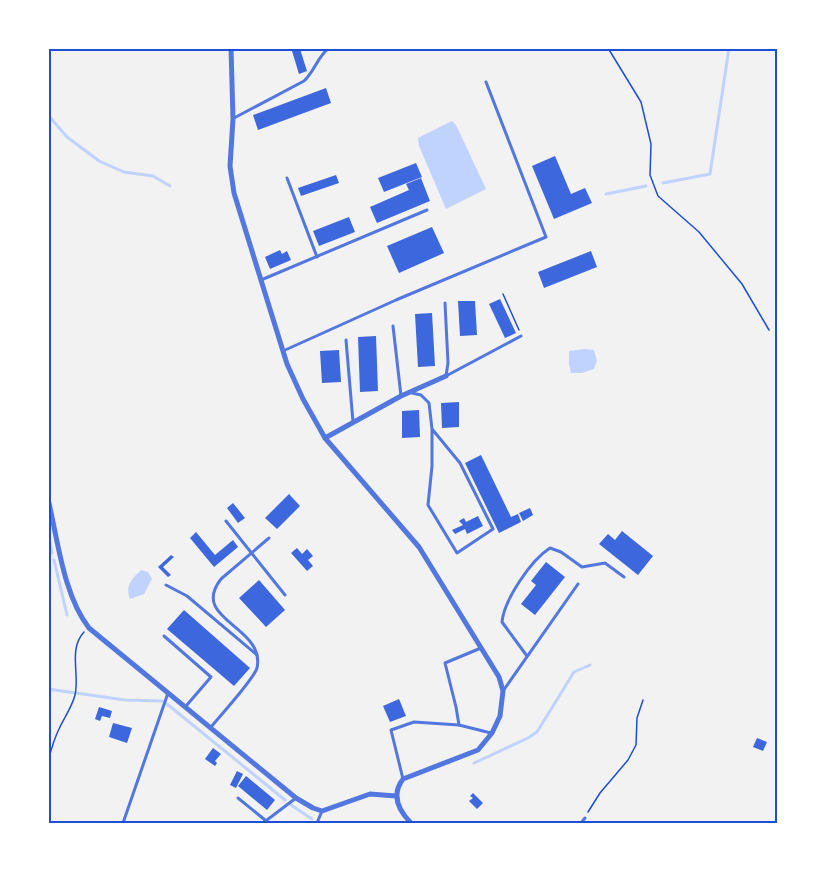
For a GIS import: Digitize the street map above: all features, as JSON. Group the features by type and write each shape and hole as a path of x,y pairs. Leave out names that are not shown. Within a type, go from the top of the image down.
{"street":[{"path":"231,48 233,119 230,166 234,193 283,351 303,399 325,438 419,547 499,677 503,691 500,716 492,733 478,750 403,779 397,787 396,796 402,813 411,823"},
{"path":"325,438 401,396 446,376"},
{"path":"48,499 70,595 79,615 89,628 296,798 313,808 322,811 370,794 396,796"}],"lane":[{"path":"233,119 304,81 329,48"},
{"path":"283,351 396,300 546,237 486,82"},
{"path":"287,178 317,257"},
{"path":"261,280 427,210"},
{"path":"445,303 448,363 446,376"},
{"path":"393,326 401,396"},
{"path":"446,376 521,336"},
{"path":"346,340 353,422"},
{"path":"411,392 421,395 429,404 432,466 428,505 457,553 493,529 460,463 432,429"},
{"path":"226,521 285,595"},
{"path":"211,727 256,670 258,656 254,643 225,619 217,609 214,597 215,587 269,538"},
{"path":"527,656 502,622 503,611 511,594 542,553 550,548 561,552 582,567 605,563 624,578"},
{"path":"503,691 578,584"},
{"path":"166,585 187,596 258,656"},
{"path":"164,636 211,677 186,706"},
{"path":"459,726 445,663 481,648"},
{"path":"123,823 168,691"},
{"path":"403,779 391,730 414,722 459,726 492,733"},
{"path":"238,798 264,821 296,798"},
{"path":"317,823 322,811"},
{"path":"581,823 585,818"}],"path":[{"path":"608,48 641,102 651,144 650,175 658,196 699,232 742,284 770,330"},
{"path":"503,294 521,336"},
{"path":"48,761 58,732 75,697 77,643 82,633 89,628"},
{"path":"585,818 600,793 628,760 636,745 637,718 643,700"}],"water":[{"path":"452,121 486,189 446,209 419,146 418,138"},
{"path":"594,350 597,361 594,369 582,373 571,373 569,351"},
{"path":"141,570 148,572 152,579 144,594 130,599 129,586"}],"building":[{"path":"300,49 307,71 299,74 292,51"},
{"path":"326,88 331,103 258,130 253,115"},
{"path":"555,156 571,194 585,188 592,203 554,219 532,166"},
{"path":"416,163 422,177 384,192 378,178"},
{"path":"336,175 339,183 301,196 298,188"},
{"path":"421,178 430,201 377,223 370,207 409,190 406,184"},
{"path":"349,217 355,232 319,246 313,231"},
{"path":"432,227 444,253 399,273 387,246"},
{"path":"280,250 282,254 287,251 291,260 270,269 265,257"},
{"path":"591,251 597,267 544,288 538,272"},
{"path":"500,299 516,333 505,338 489,304"},
{"path":"458,301 475,301 477,335 460,336"},
{"path":"432,313 435,366 418,367 415,314"},
{"path":"376,336 378,391 360,392 358,337"},
{"path":"339,350 341,382 322,383 320,351"},
{"path":"459,402 459,427 442,428 441,403"},
{"path":"419,410 420,437 402,438 402,411"},
{"path":"481,455 511,517 518,514 521,522 499,533 465,463"},
{"path":"289,494 300,506 277,529 265,518"},
{"path":"233,503 245,518 238,523 227,508"},
{"path":"530,508 533,515 523,521 519,513"},
{"path":"478,516 483,526 467,534 465,529 455,534 452,530 463,525 459,521 464,518 466,522"},
{"path":"622,531 653,556 638,575 599,544 608,534 615,540"},
{"path":"196,532 215,555 233,540 238,547 214,567 190,538"},
{"path":"297,548 302,554 307,549 313,556 308,560 313,566 307,571 291,553"},
{"path":"171,555 174,557 163,567 171,575 168,577 158,567"},
{"path":"546,562 565,577 535,615 521,604 536,585 531,581"},
{"path":"259,580 285,610 266,627 239,598"},
{"path":"184,610 250,668 234,686 167,629"},
{"path":"399,699 406,716 390,722 383,706"},
{"path":"99,707 112,711 110,718 102,716 100,721 95,719"},
{"path":"113,723 132,728 127,743 109,737"},
{"path":"757,738 767,742 763,751 753,747"},
{"path":"213,748 221,754 215,761 217,763 215,766 205,759"},
{"path":"237,771 243,774 236,788 230,785"},
{"path":"246,776 275,800 267,810 238,786"},
{"path":"473,793 483,803 477,809 469,801 473,798 470,796"}],"waterway":[{"path":"663,183 710,174 729,48"},
{"path":"48,115 67,137 99,161 124,172 153,176 170,186"},
{"path":"606,194 646,186"},
{"path":"48,533 52,553"},
{"path":"54,560 67,615"},
{"path":"474,763 537,732 574,672 590,665"},
{"path":"48,689 125,700 162,701"},
{"path":"167,704 285,800"},
{"path":"291,805 312,819"}]}
